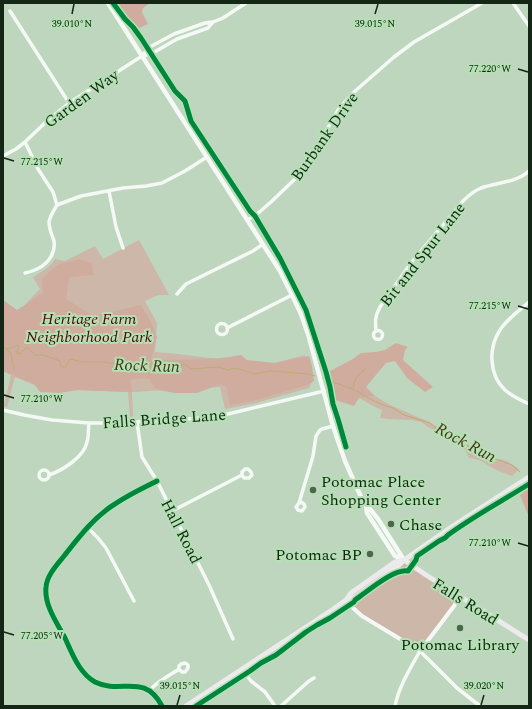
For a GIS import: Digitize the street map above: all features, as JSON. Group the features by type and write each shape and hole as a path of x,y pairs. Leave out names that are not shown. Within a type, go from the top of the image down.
{"main road":[{"name":"Falls Road","path":"108,3 280,271 301,314 308,334 333,426 345,462 361,498 378,519 404,560 529,640"},
{"path":"186,706 346,600 351,593 395,562 404,560 453,526 529,477"}],"street":[{"path":"142,56 148,48 174,34 223,18 246,3"},
{"name":"Burbank Drive","path":"247,220 255,216 295,179 311,157 338,110 354,92 394,57 414,42 482,3"},
{"path":"513,3 529,26"},
{"path":"10,10 69,103"},
{"path":"142,56 151,54 177,39 208,28 213,22"},
{"name":"Garden Way","path":"3,156 25,142 48,120 69,103 142,56"},
{"path":"25,142 38,169 53,192 57,204"},
{"path":"25,273 41,267 49,261 52,256 54,244 49,221 57,204 81,196 123,188 162,183 207,157"},
{"name":"Bit and Spur Lane","path":"376,331 376,314 380,307 410,265 463,200 481,188 508,182 529,171"},
{"path":"110,191 116,227 122,248"},
{"path":"177,294 186,284 253,251 263,244"},
{"path":"227,328 292,295"},
{"path":"529,302 501,328 496,337 492,350 492,366 495,375 504,389 514,397 529,404"},
{"name":"Falls Bridge Lane","path":"3,410 52,420 89,423 189,419 224,415 324,390"},
{"name":"Hall Road","path":"137,422 142,457 157,481 209,585 233,639"},
{"path":"49,475 58,472 76,459 85,449 89,423"},
{"path":"298,503 313,456 316,436 320,430 333,426"},
{"path":"172,511 242,476"},
{"path":"157,481 114,504 87,527 54,568 48,578 46,587 47,599 53,614 78,663 88,676 96,682 105,685 143,687 150,690 162,706"},
{"path":"87,527 106,548 134,601"},
{"path":"395,706 400,688 420,652 460,596"},
{"path":"346,600 362,616 420,652 457,688 480,706"},
{"path":"150,690 160,681 180,669"},
{"path":"242,670 251,681 265,692 275,706"},
{"path":"281,706 314,678"}],"green space":[{"path":"115,3 150,3 143,8 142,12 148,24 139,28 119,10"},
{"name":"Heritage Farm Neighborhood Park","path":"139,240 169,295 158,295 145,301 157,323 155,352 267,365 305,355 312,382 309,388 256,403 225,409 220,387 132,392 133,416 130,417 128,392 44,389 15,377 7,407 4,406 11,375 3,371 3,302 16,314 40,289 33,277 48,268 55,259 65,261 95,246 103,259"},
{"name":"Heritage Farm Neighborhood Park","path":"79,259 92,263 93,275 69,277 66,299 93,316 141,305 151,322 157,337 151,360 207,359 241,355 247,360 275,363 309,356 314,381 307,385 256,400 230,405 227,388 221,384 197,393 175,393 159,390 155,388 149,379 141,378 131,380 132,392 78,390 59,393 40,392 34,384 3,371 3,300 17,310 43,293 42,279 57,265"},
{"path":"396,343 408,347 405,350 403,360 433,387 425,392 407,378 395,361 386,363 366,387 375,396 359,398 354,406 335,400 330,371 361,353 385,350"},
{"path":"375,396 390,405 427,421 467,444 487,458 495,461 500,459 507,461 519,469 512,476 496,470 479,460 469,458 463,446 457,441 421,422 380,418 382,410 359,398"},
{"path":"529,488 529,516 520,495"},
{"path":"404,560 460,596 420,651 362,617 346,600 351,593"}],"waterway":[{"name":"Rock Run","path":"3,347 9,349 18,345 17,353 20,354 27,347 35,355 43,355 60,361 60,365 65,368 70,359 82,362 104,362 128,366 136,362 144,364 165,363 176,369 184,364 192,369 218,367 228,370 234,368 254,374 271,371 309,374 315,376"},
{"path":"6,349 11,353 14,369"},
{"path":"351,388 353,388 356,379 365,369"},
{"name":"Rock Run","path":"323,378 331,378 334,383 359,392 370,399 393,408 404,415 430,423 439,430 482,454 512,465 520,472"}],"cycle path":[{"path":"113,3 141,38 175,91 185,101 191,121 250,211 255,216 280,258 306,310 326,372 333,404 346,447"},
{"path":"157,481 107,509 94,521 53,570 48,578 46,594 52,614 73,656 80,668 89,678 95,682 105,685 132,686 148,690 155,696 162,706"},
{"path":"196,706 261,663 276,655 306,632 354,602 381,581 396,573 408,571 416,560 417,556 468,521 529,484"}],"place":[{"name":"Potomac Place Shopping Center","path":"313,490"},
{"name":"Chase","path":"391,524"},
{"name":"Potomac BP","path":"370,554"},
{"name":"Potomac Library","path":"460,628"}]}
